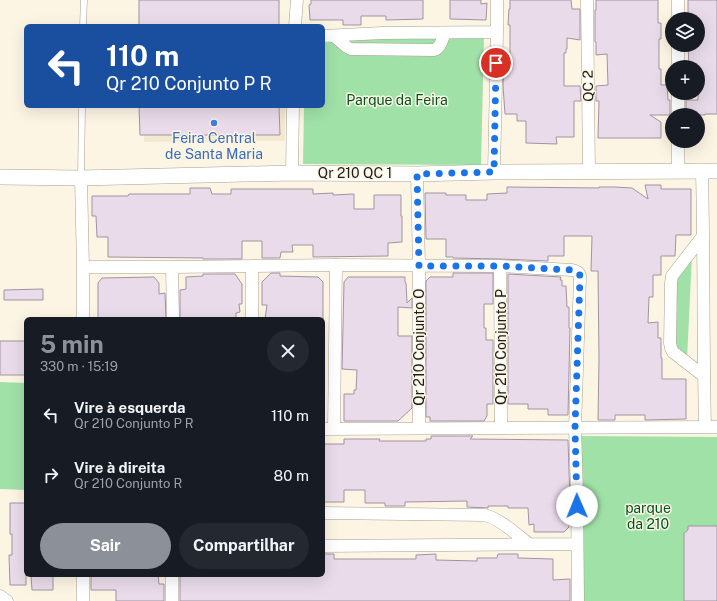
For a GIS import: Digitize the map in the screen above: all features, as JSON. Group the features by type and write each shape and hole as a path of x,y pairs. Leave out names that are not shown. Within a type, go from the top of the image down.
{"street":[{"path":"295,24 297,0"},
{"path":"494,172 497,0"},
{"name":"QC 2","path":"587,0 589,171"},
{"path":"678,0 678,12"},
{"path":"328,36 445,32 497,32"},
{"path":"328,36 351,48 434,50 439,47 445,32"},
{"path":"292,173 293,108"},
{"path":"678,148 678,171"},
{"name":"Qr 210 QC 1","path":"0,177 80,178 292,173 417,174 589,171 717,171"},
{"path":"336,265 329,429 711,427 704,376 702,171"},
{"name":"Qr 210 Conjunto O","path":"417,174 419,266 419,428"},
{"path":"80,178 83,317"},
{"path":"703,236 672,276 670,343 673,352 704,376"},
{"path":"83,267 172,268 336,265 500,266 576,271 580,275 575,428 578,601"},
{"name":"Qr 210 Conjunto P","path":"500,266 501,428"},
{"path":"252,267 252,317"},
{"path":"172,268 172,317"},
{"path":"325,513 484,515 490,516 529,544"},
{"path":"325,546 578,544"},
{"path":"83,577 83,601"},
{"path":"172,577 172,601"},
{"path":"0,596 6,601"}],"lane":[{"path":"83,24 84,0"},
{"path":"80,178 82,108"}],"shaded area":[{"name":"Feira Central de Santa Maria","path":"144,108 285,108 285,141 144,142"}],"green space":[{"name":"Parque da Feira","path":"383,36 484,36 481,165 303,164 304,108 325,108 325,43"},
{"path":"692,255 687,360 672,347 673,280"},
{"path":"0,382 24,383 24,490 0,489"},
{"name":"parque da 210","path":"577,436 717,437 717,601 578,601"}],"building":[{"path":"139,0 279,0 279,24 139,24"},
{"path":"311,0 423,0 423,19 386,20 386,16 361,16 361,25 343,25 343,20 310,20 309,5 311,4"},
{"path":"450,0 481,0 481,4 487,3 486,20 450,19"},
{"path":"510,0 571,0 572,9 580,9 580,40 567,38 567,49 566,53 564,53 564,86 580,86 581,101 574,101 574,137 556,137 557,144 526,143 526,121 517,121 517,114 505,114 503,86 504,55 510,55 510,25 508,25"},
{"path":"596,0 658,0 658,23 661,23 661,39 659,39 659,69 661,69 661,85 665,85 665,100 670,100 670,108 665,108 665,115 650,115 661,122 661,138 598,138 599,101 596,101 596,86 608,85 607,54 596,55"},
{"path":"688,0 717,0 717,114 705,114 705,108 686,108 686,100 705,100 705,60 689,60 688,52 705,52 705,12 688,12"},
{"name":"Feira Central de Santa Maria","path":"139,108 279,108 280,135 140,135"},
{"path":"645,185 661,185 661,189 691,189 691,235 676,235 675,256 661,256 661,275 653,275 653,297 649,297 648,323 658,322 658,338 661,338 662,379 686,379 686,419 645,420 645,415 615,415 615,420 598,420 598,271 591,271 592,236 564,236 564,256 548,256 548,261 446,257 446,239 426,239 425,193 466,195 466,200 487,200 487,194 507,193 507,187 615,187 632,188 648,199"},
{"path":"190,188 210,188 212,194 231,194 231,189 313,189 313,194 354,194 354,209 374,209 374,195 401,195 402,242 388,243 388,256 313,257 313,245 292,245 293,252 281,252 280,258 262,258 262,241 242,241 242,259 108,257 108,237 97,237 96,216 92,216 92,196 128,196 129,194 190,194"},
{"path":"271,273 280,273 280,276 318,277 323,282 323,317 265,317 267,305 262,305 262,282"},
{"path":"453,273 493,273 493,304 484,304 484,328 486,328 486,340 493,340 493,404 487,404 487,416 484,421 430,421 430,417 426,417 426,281 430,277 453,277"},
{"path":"203,274 235,274 242,284 242,304 239,304 240,312 236,313 236,317 180,317 180,290 186,289 186,277 203,276"},
{"path":"508,274 561,277 560,280 562,280 562,286 566,286 570,328 568,415 548,415 548,409 528,409 528,404 508,404"},
{"path":"154,277 159,283 159,294 165,293 166,317 98,317 98,283 102,278"},
{"path":"348,277 405,277 407,303 412,298 412,308 398,307 398,336 412,336 412,408 398,421 344,421 344,394 354,394 354,390 356,390 357,370 342,369 344,282"},
{"path":"43,289 43,300 4,300 4,290"},
{"path":"0,341 24,341 24,375 0,375"},
{"path":"431,436 473,436 470,439 568,440 570,502 569,527 564,532 534,532 534,524 529,525 528,508 508,508 508,506 488,506 488,508 467,507 467,501 405,502 405,506 385,506 385,503 365,503 365,490 344,490 344,502 325,502 325,444 344,444 344,439 426,441 426,439 431,439"},
{"path":"10,503 24,503 24,577 26,577 26,585 10,585 9,555 12,555 12,534 10,534"},
{"path":"688,526 717,526 717,601 684,601 684,533 688,530"},
{"path":"325,554 334,554 334,559 416,559 416,555 436,554 436,560 477,561 477,558 497,558 498,554 518,554 518,558 553,559 553,580 570,579 570,601 180,601 180,577 325,577"},
{"path":"31,577 53,577 53,590 32,590"},
{"path":"91,577 158,577 159,584 164,584 164,601 116,601 116,590 91,590"}],"place":[{"name":"Feira Central de Santa Maria","path":"214,123"}],"route":[{"path":"496,63 494,172 417,174 419,266 500,266 572,270 579,273 575,428 577,506"}]}
